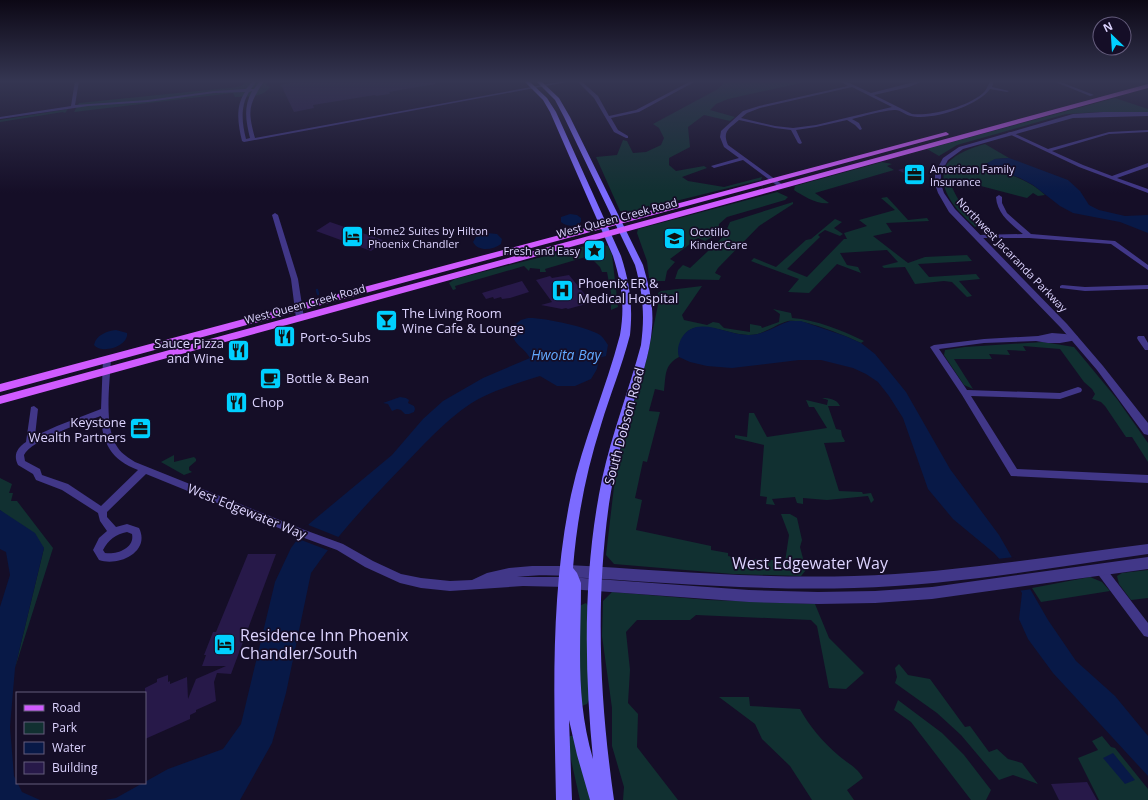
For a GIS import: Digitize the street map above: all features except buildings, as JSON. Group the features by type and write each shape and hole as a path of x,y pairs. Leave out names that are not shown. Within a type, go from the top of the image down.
{"main road":[{"name":"South Dobson Road","path":"556,118 617,256 626,284 628,304 624,345 588,449 572,522 562,691 564,800"},
{"name":"South Dobson Road","path":"568,118 619,222 645,282 648,297 649,325 643,356 622,423 609,476 602,514 596,579 595,690 606,800"},
{"path":"994,121 1004,118"},
{"name":"West Queen Creek Road","path":"0,388 299,307 605,230 622,229 1029,118"},
{"name":"West Queen Creek Road","path":"0,400 300,318 605,230 619,222 956,131"},
{"path":"886,157 888,153 908,147 910,144"},
{"path":"569,579 575,709 585,760 598,800"}],"street":[{"path":"241,118 244,140 358,118"},
{"path":"248,118 253,138"},
{"path":"610,118 616,130 626,137"},
{"path":"737,118 723,132 722,137 726,146 781,186"},
{"path":"738,118 775,127 793,129 808,128 848,119 857,124 860,129"},
{"name":"Northwest Jacaranda Parkway","path":"1062,118 978,142 957,150 942,163 938,173 938,184 944,199 955,213 1074,338 1117,390 1148,431"},
{"path":"793,129 800,143"},
{"path":"1047,151 1109,133 1148,131"},
{"path":"1009,133 1111,178 1145,190"},
{"path":"714,166 742,159"},
{"path":"1111,178 1148,165"},
{"path":"1134,194 1145,190"},
{"path":"999,197 998,203 1001,210 1028,236"},
{"path":"275,215 290,267 300,318"},
{"path":"978,237 1028,236 1113,242 1148,268"},
{"path":"1062,286 1085,289 1148,287"},
{"path":"1074,338 1064,341 1050,342 1038,338 934,346 1014,473 1148,479"},
{"path":"1141,338 1148,348"},
{"name":"West Edgewater Way","path":"107,359 107,434 115,451 132,464 340,547 374,566 400,578 429,584 450,586 569,579 853,582 932,578 1148,549"},
{"path":"965,393 1004,393 1060,396 1078,390"},
{"path":"30,443 34,409"},
{"path":"106,411 30,443 20,452 19,457 21,463 37,472 39,477 66,487 102,511 103,518 114,532"},
{"path":"102,511 145,469"},
{"name":"West Edgewater Way","path":"596,579 749,596 834,598 932,593 1148,563"},
{"path":"1101,570 1148,632"}],"green space":[{"path":"10,118 23,118 0,122 0,120"},
{"path":"664,118 700,118 688,127 690,147 669,158 669,165 676,171 704,166 707,168 682,177 688,181 724,187 762,177 761,180 627,213 620,211 596,157 617,155 623,140 627,141 633,153 646,152 661,145 664,138 659,128 653,124"},
{"path":"718,118 733,118 730,121"},
{"path":"1040,118 1051,118 957,145 939,156 927,149"},
{"path":"985,144 1009,158 995,159 986,166 1025,181 1039,189 1045,195 1038,196 1033,193 1027,198 958,180 951,185 963,206 979,224 975,227 963,216 948,196 945,188 944,171 946,165 959,154"},
{"path":"882,162 892,164 887,166 894,170 815,193 829,203 820,203 794,190 795,186"},
{"path":"777,192 788,197 785,200 727,217 719,224 718,234 705,241 698,238 670,259 675,262 667,271 665,281 656,281 649,278 647,261 637,233 638,229"},
{"path":"887,197 908,220 927,218 929,221 886,223 892,232 873,236 908,263 925,257 967,255 972,261 918,264 929,277 976,274 980,279 959,281 972,296 967,297 952,282 944,281 915,284 905,267 884,268 882,266 898,262 887,250 840,253 847,265 858,267 861,273 837,264 809,293 788,292 799,279 751,261 754,258 776,267 806,240 811,239 835,219 842,222 834,228 843,234 840,236 825,230 818,235 820,237 787,269 807,277 844,239 847,239 844,233 867,226 859,220 895,210 881,198"},
{"path":"793,202 793,204 759,226 718,268 715,273 721,276 719,280 675,279 678,270 683,265 690,268 724,236 730,222"},
{"path":"597,243 608,246 612,255 618,307 611,310 611,293 607,272 602,272 600,267 589,256 545,269 546,272 540,272 540,269 530,268 529,271 524,266 455,286 456,289 453,290 449,283 455,279"},
{"path":"702,286 682,315 684,320 707,325 713,322 719,323 724,328 750,332 750,324 761,326 762,328 779,322 780,314 773,309 791,313 792,318 829,326 864,341 861,343 825,328 795,321 788,321 759,334 753,335 704,327 695,328 688,331 680,344 679,357 668,367 664,391 655,389 649,411 660,412 647,462 643,461 635,498 642,500 636,530 711,546 711,550 728,553 728,556 785,562 789,535 781,514 790,514 797,518 802,540 800,547 806,570 801,576 733,574 614,564 606,555 615,478 624,436 647,358 659,300 658,293 661,291"},
{"path":"1043,342 1074,347 1117,399 1148,443 1148,462 1132,437 1126,437 1105,406 1101,402 1092,399 1095,394 1092,389 1084,382 1060,349 1023,346 1026,351 1007,350 1010,355 989,354 992,359 954,359 973,389 964,385 944,355 945,350 965,347"},
{"path":"822,398 835,400 840,406 828,406 836,429 841,430 845,441 824,443 839,491 862,492 863,494 871,493 874,500 871,503 868,496 827,500 803,498 803,504 797,503 795,497 772,499 775,505 766,504 767,497 760,496 764,445 735,438 735,435 747,437 749,413 754,413 767,437 827,428 814,407 809,407 806,400 827,405 828,400"},
{"path":"174,455 174,462 194,457 196,461 189,467 189,470 192,472 184,475 161,462"},
{"path":"0,478 12,484 9,493 13,493 11,501 17,501 53,548 15,668 44,548 0,510"},
{"path":"1148,570 1148,598 1131,600 1119,584 1117,576 1122,573"},
{"path":"1090,577 1102,582 1110,591 1041,602 1032,588"},
{"path":"612,592 709,600 815,604 829,638 864,673 846,689 829,688 817,626 811,620 696,615 690,620 637,620 626,632 630,670 628,703 638,714 637,747 678,800 623,800 624,787 612,746 612,708 602,636 603,601"},
{"path":"586,603 590,608 589,700 587,704 582,706 576,693 579,606"},
{"path":"899,664 908,675 930,679 965,727 970,726 989,752 997,749 1008,759 1022,763 1038,784 1013,775 999,780 961,735 937,713 895,683 897,677 895,668"},
{"path":"719,697 749,697 750,706 800,709 812,728 822,739 838,755 861,774 863,778 847,790 854,800 812,800 790,766 762,739 755,724"},
{"path":"898,700 942,733 964,755 991,790 986,800 971,800 911,722 894,710"},
{"path":"570,736 574,736 593,800 580,800 567,742"},
{"path":"1102,736 1111,747 1115,748 1148,789 1148,800 1099,800 1078,758 1098,750 1092,741"}],"water":[{"path":"1009,158 1068,180 1080,191 1089,205 1099,210 1125,216 1148,215 1148,233 1120,222 1073,213 1060,206 1033,185 1020,178 991,168 985,164 995,159"},
{"path":"570,214 577,215 581,218 581,222 571,226 561,222 561,217"},
{"path":"487,233 497,234 502,239 501,244 490,249 482,249 475,245 473,242 476,237"},
{"name":"Hwoita Bay","path":"528,318 543,319 565,323 594,332 601,336 608,345 606,356 599,358 597,369 591,379 575,386 557,386 540,376 507,387 475,401 447,422 429,439 344,530 311,573 286,693 272,743 240,800 105,800 116,798 141,784 146,784 146,781 168,769 223,749 241,724 275,582 291,548 309,524 392,455 423,419 443,401 483,378 530,358 527,353 517,344 513,337 513,326 521,320"},
{"path":"790,321 801,321 861,343 875,354 906,392 950,469 999,535 1048,620 1076,661 1115,696 1148,736 1148,776 1053,673 1028,639 1019,619 1022,593 1003,563 994,553 953,519 928,489 903,418 878,382 853,368 821,360 799,360 732,368 707,366 690,362 679,357 678,348 681,339 687,331 695,328 712,328 740,334 755,335"},
{"path":"116,330 127,333 124,342 120,345 114,348 103,349 94,345 99,336 109,331"},
{"path":"400,397 409,400 408,403 414,406 414,412 405,414 401,410 397,409 392,411 388,404 383,403"},
{"path":"0,510 35,533 44,548 15,668 10,727 16,784 18,784 22,792 40,800 0,800 0,607 10,575 6,552 0,549"},
{"path":"1113,753 1135,780 1125,784 1103,758"}],"pier":[{"path":"306,524 341,538 330,551 296,538"},
{"path":"1014,557 1032,589 1018,591 997,559"}],"waterway":[{"path":"317,290 318,294"}],"place":[{"name":"American Family Insurance","path":"915,175"},
{"name":"Home2 Suites by Hilton Phoenix Chandler","path":"353,237"},
{"name":"Ocotillo KinderCare","path":"674,238"},
{"name":"Fresh and Easy","path":"595,251"},
{"name":"Phoenix ER & Medical Hospital","path":"563,290"},
{"name":"The Living Room Wine Cafe & Lounge","path":"386,320"},
{"name":"Port-o-Subs","path":"285,337"},
{"name":"Sauce Pizza and Wine","path":"239,350"},
{"name":"Bottle & Bean","path":"270,378"},
{"name":"Chop","path":"236,402"},
{"name":"Keystone Wealth Partners","path":"141,429"},
{"name":"Residence Inn Phoenix Chandler/South","path":"225,644"}]}
